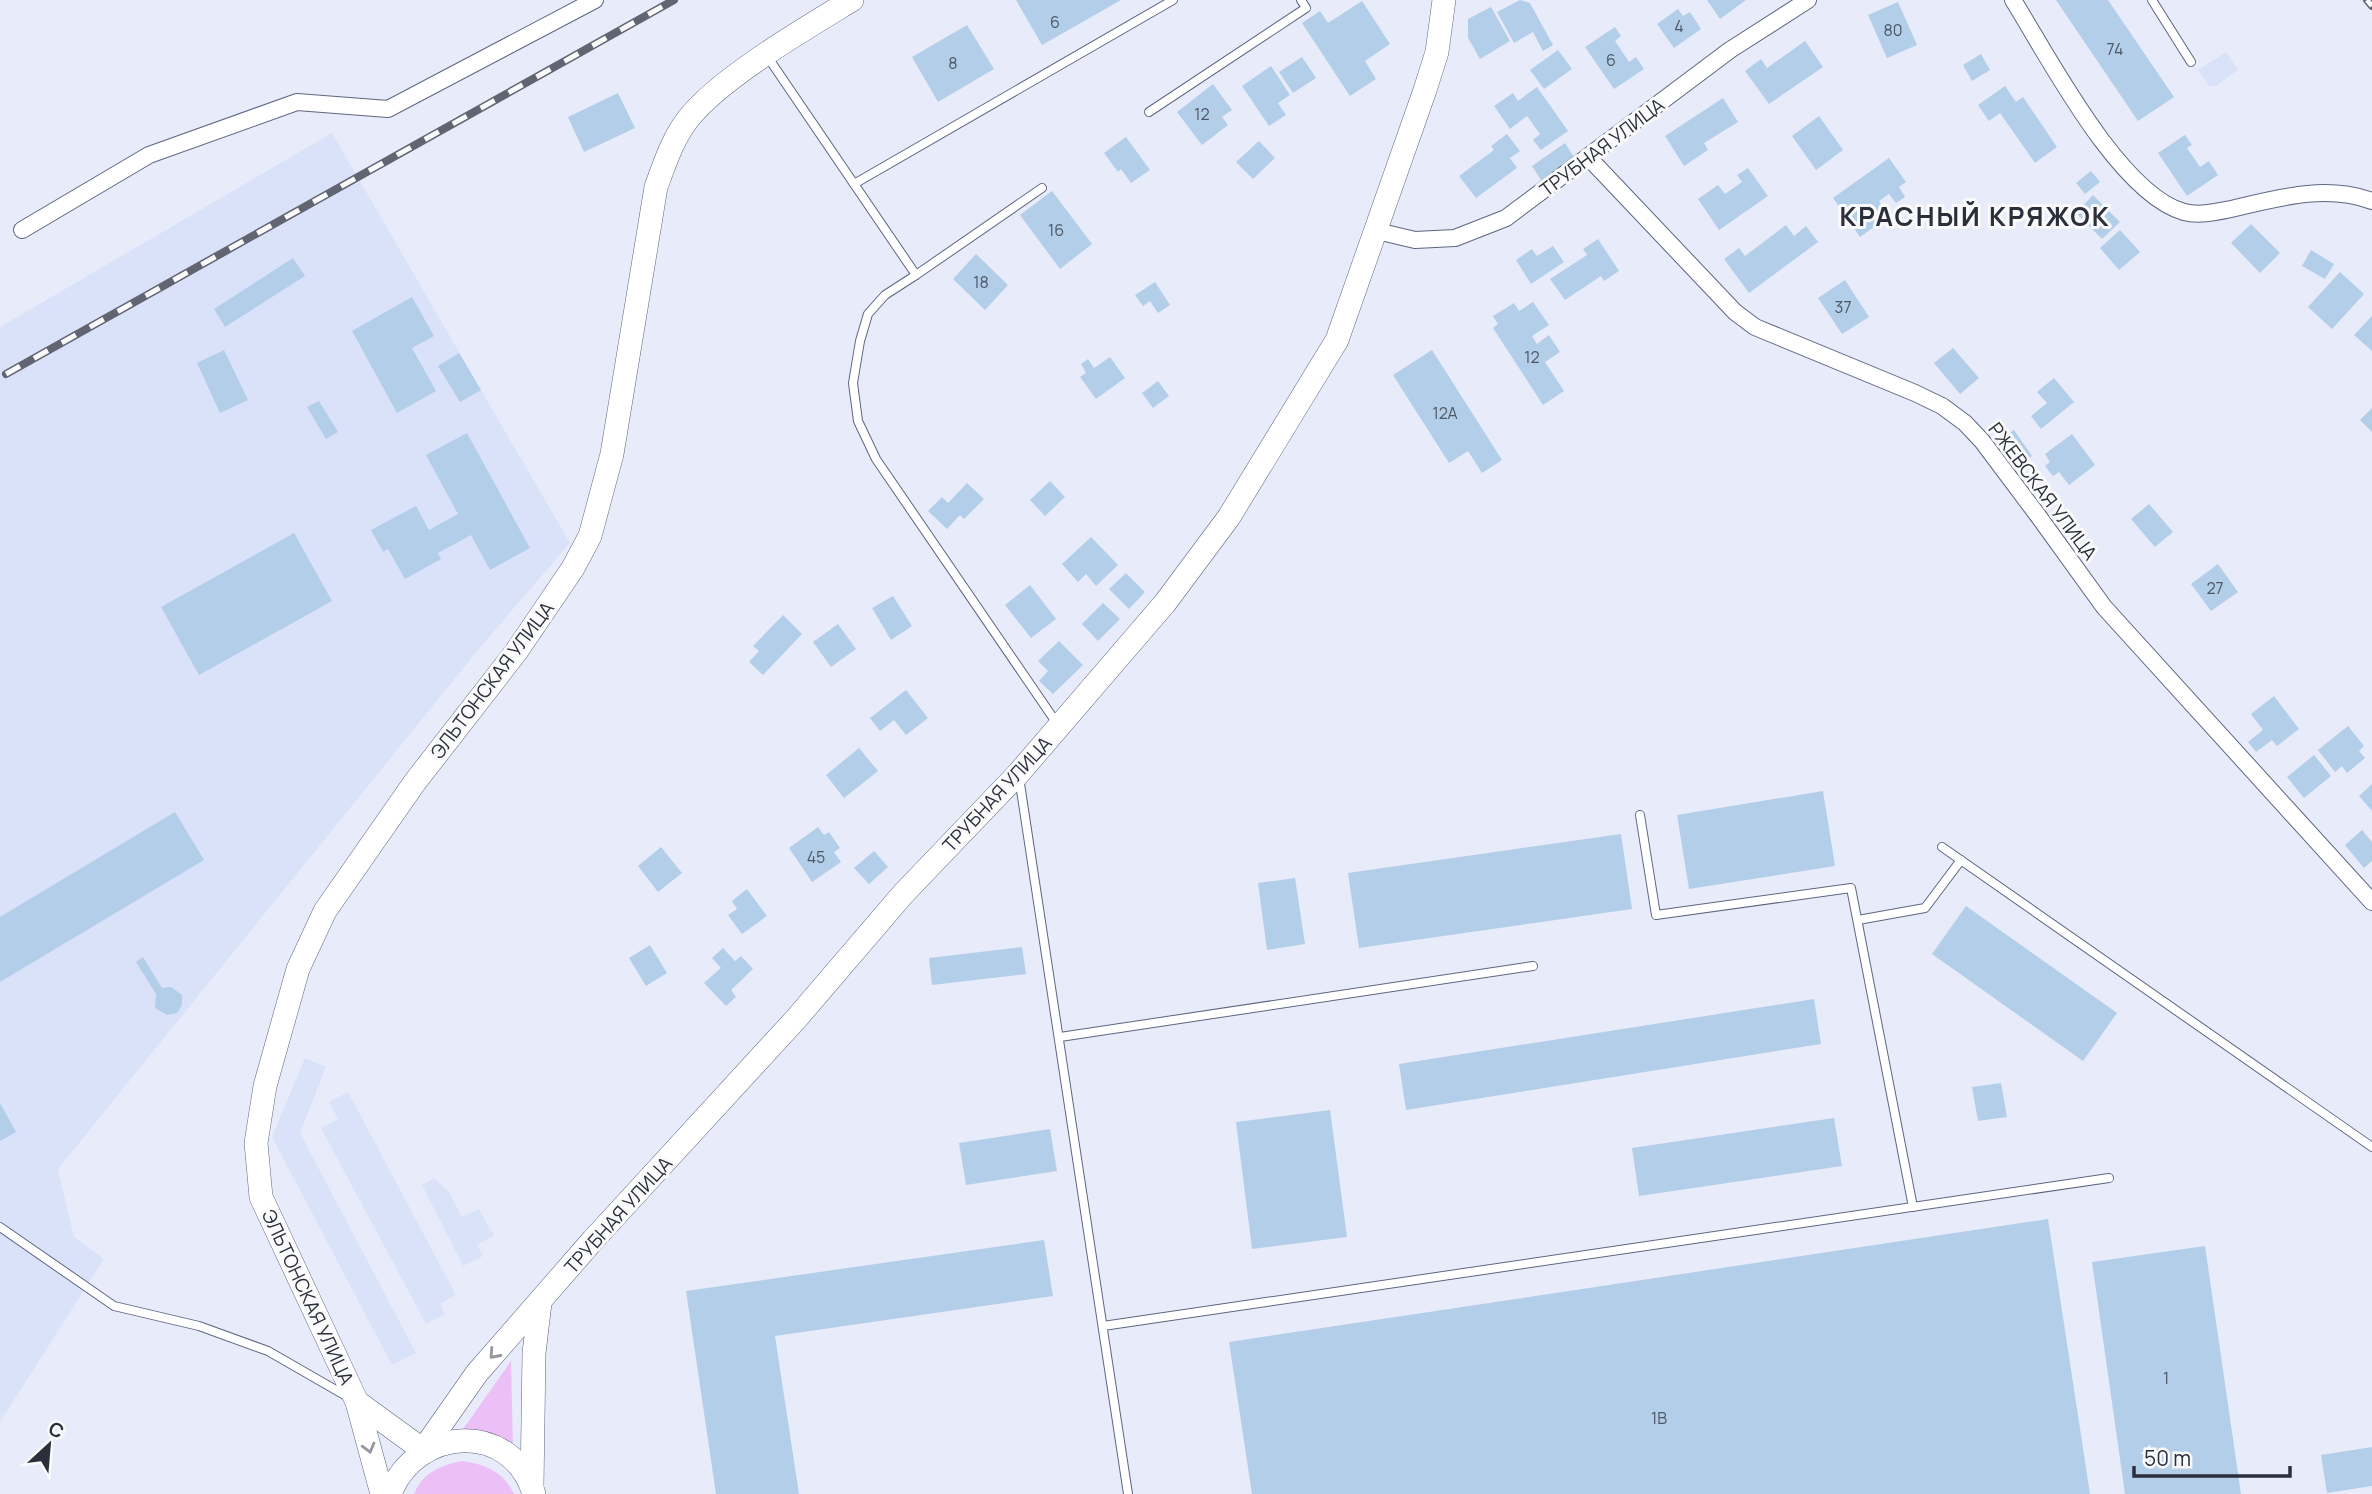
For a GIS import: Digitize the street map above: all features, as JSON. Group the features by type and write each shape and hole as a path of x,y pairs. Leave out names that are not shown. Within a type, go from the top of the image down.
{"main road":[{"name":"ЭЛЬТОНСКАЯ УЛИЦА","path":"382,1494 357,1402 261,1197 256,1143 265,1086 298,969 325,911 415,782 516,652 573,568 590,536 612,453 656,187 670,148 688,120 708,97 852,0"},
{"name":"ТРУБНАЯ УЛИЦА","path":"390,1494 399,1473 423,1450 477,1373 593,1240 796,1019 903,894 1018,774 1165,603 1229,517 1337,340 1437,52 1444,0"},
{"path":"533,1490 534,1353 540,1303"},
{"path":"357,1402 423,1450 455,1440 493,1446 510,1457 533,1490"}],"street":[{"path":"22,230 149,155 297,102 388,109 595,0"},
{"name":"ТРУБНАЯ УЛИЦА","path":"1377,231 1415,240 1455,238 1506,218 1730,50 1808,0"},
{"path":"2013,0 2104,144 2146,191 2172,207 2198,214 2323,192 2356,195 2372,201"},
{"name":"РЖЕВСКАЯ УЛИЦА","path":"1589,158 1735,312 1755,327 1942,405 1965,423 1990,452 2104,607 2372,902"}],"lane":[{"path":"854,184 1173,0"},
{"path":"1149,112 1306,8 1301,0"},
{"path":"2152,0 2191,62"},
{"path":"767,56 916,275"},
{"path":"1042,188 885,295 868,314 853,383 858,421 876,459 1059,727"},
{"path":"1018,774 1128,1494"},
{"path":"1640,815 1656,915 1852,888 1913,1206"},
{"path":"1942,847 2372,1147"},
{"path":"1858,920 1925,908 1961,860"},
{"path":"1060,1037 1533,966"},
{"path":"1103,1326 2109,1178"},
{"path":"0,1227 114,1306 199,1326 268,1351 357,1402"}],"shaded area":[{"path":"2226,52 2238,70 2216,86 2209,86 2198,70"},
{"path":"332,133 570,543 478,650 58,1169 74,1237 104,1259 0,1422 0,327"},
{"path":"305,1058 326,1067 300,1133 416,1353 392,1365 272,1137"},
{"path":"348,1092 456,1295 440,1304 445,1314 426,1324 321,1128 338,1119 329,1102"},
{"path":"434,1178 449,1192 462,1217 479,1209 494,1236 477,1245 483,1256 463,1266 422,1185"},
{"path":"511,1361 513,1449 461,1432"},
{"path":"462,1461 493,1470 505,1480 514,1494 414,1494 427,1475"}],"building":[{"path":"1016,0 1121,0 1042,45"},
{"path":"1520,0 1530,3 1553,45 1543,51 1533,32 1514,43 1497,12"},
{"path":"1707,0 1746,0 1720,19"},
{"path":"2056,0 2108,0 2174,97 2138,121"},
{"path":"1362,1 1390,44 1365,61 1376,79 1350,96 1302,23 1320,11 1328,23"},
{"path":"1898,2 1917,45 1887,58 1868,15"},
{"path":"1491,7 1510,41 1480,59 1468,38 1468,19"},
{"path":"1678,9 1683,16 1690,12 1701,29 1674,48 1657,24"},
{"path":"967,25 994,69 938,102 912,57"},
{"path":"1615,27 1621,36 1615,41 1629,62 1636,57 1644,69 1614,89 1585,47"},
{"path":"1805,41 1823,67 1769,104 1745,71 1761,59 1767,68"},
{"path":"1558,50 1572,69 1544,89 1530,70"},
{"path":"1981,54 1990,70 1972,81 1963,65"},
{"path":"1302,57 1316,78 1293,93 1279,72"},
{"path":"1271,66 1290,95 1278,103 1286,115 1269,126 1242,86"},
{"path":"1213,84 1232,110 1222,117 1228,125 1202,145 1177,112"},
{"path":"2005,86 2016,102 2023,97 2057,147 2035,163 2000,113 1989,121 1978,105"},
{"path":"1537,87 1568,131 1541,150 1533,140 1540,134 1527,116 1510,129 1494,106 1513,93 1518,101"},
{"path":"618,93 635,128 584,152 568,117"},
{"path":"1723,98 1738,122 1704,143 1708,150 1684,166 1665,136"},
{"path":"1819,116 1843,150 1816,170 1792,136"},
{"path":"1507,134 1520,151 1510,158 1517,168 1476,198 1459,176 1494,150 1491,146"},
{"path":"2185,135 2192,145 2187,148 2200,167 2209,161 2218,175 2187,196 2158,153"},
{"path":"1126,137 1150,170 1131,183 1121,169 1118,172 1104,153"},
{"path":"1259,141 1275,158 1253,179 1236,162"},
{"path":"1565,143 1574,157 1541,180 1532,166"},
{"path":"1889,158 1906,182 1899,187 1905,197 1896,203 1889,194 1879,201 1889,216 1860,237 1833,198"},
{"path":"1748,168 1768,196 1719,230 1698,199 1718,185 1725,194 1742,182 1737,175"},
{"path":"2091,171 2100,182 2085,194 2076,183"},
{"path":"1052,191 1092,244 1060,269 1020,215"},
{"path":"2093,195 2120,222 2102,239 2076,213"},
{"path":"2251,224 2280,253 2260,273 2231,243"},
{"path":"1786,225 1794,236 1806,226 1818,242 1749,293 1724,259 1739,248 1745,256"},
{"path":"2120,230 2140,252 2119,270 2100,248"},
{"path":"1598,239 1619,271 1604,281 1601,276 1565,300 1550,279 1587,255 1583,249"},
{"path":"1553,246 1564,262 1531,284 1516,260 1532,249 1537,256"},
{"path":"2311,250 2334,264 2325,279 2302,266"},
{"path":"976,254 1008,285 985,310 953,279"},
{"path":"293,258 305,276 225,327 214,309"},
{"path":"2340,272 2364,294 2332,329 2308,307"},
{"path":"1845,280 1869,317 1842,334 1818,298"},
{"path":"1155,282 1170,305 1158,313 1150,301 1143,306 1135,295"},
{"path":"412,297 434,336 412,348 436,391 397,413 352,331"},
{"path":"1533,302 1549,325 1532,336 1537,344 1549,335 1560,352 1545,362 1564,391 1543,405 1493,328 1498,324 1493,316 1514,303 1519,311"},
{"path":"2372,316 2372,351 2354,335"},
{"path":"1953,348 1979,378 1960,394 1934,363"},
{"path":"224,350 248,400 220,413 197,363"},
{"path":"1432,350 1502,460 1482,473 1468,451 1449,463 1393,375"},
{"path":"459,353 481,390 460,402 438,366"},
{"path":"1110,357 1125,378 1096,399 1080,377 1086,373 1081,364 1088,359 1094,368"},
{"path":"2054,378 2074,402 2041,429 2031,416 2047,403 2037,392"},
{"path":"1158,381 1169,396 1153,408 1142,393"},
{"path":"319,401 338,432 326,439 307,407"},
{"path":"2372,408 2372,432 2360,420"},
{"path":"2014,430 2032,456 2016,467 1998,441"},
{"path":"467,433 530,548 490,570 471,535 438,553 441,559 405,579 388,549 383,552 371,530 416,506 429,530 458,514 426,455"},
{"path":"2072,434 2095,465 2069,485 2059,472 2053,476 2045,466 2050,462 2045,454"},
{"path":"1050,481 1065,497 1045,516 1030,500"},
{"path":"967,483 984,499 964,519 960,515 947,529 928,511 942,497 948,503"},
{"path":"2149,504 2173,532 2155,547 2131,519"},
{"path":"294,533 332,601 199,675 161,607"},
{"path":"1091,537 1118,565 1096,586 1086,574 1078,582 1062,564"},
{"path":"2218,564 2238,592 2211,611 2191,584"},
{"path":"1126,573 1145,592 1129,609 1109,589"},
{"path":"1030,585 1056,619 1031,638 1005,605"},
{"path":"893,596 912,626 891,640 872,608"},
{"path":"1103,603 1120,619 1098,641 1082,624"},
{"path":"783,615 802,634 763,675 749,662 759,651 753,646"},
{"path":"838,624 856,649 831,667 813,642"},
{"path":"1059,641 1083,665 1053,694 1039,681 1048,671 1038,661"},
{"path":"906,690 928,718 906,735 894,720 880,731 870,718"},
{"path":"2274,696 2299,729 2277,746 2272,740 2256,752 2248,742 2263,730 2251,714"},
{"path":"2348,726 2364,746 2359,751 2365,758 2347,773 2342,766 2335,772 2318,750"},
{"path":"859,748 878,771 844,798 826,775"},
{"path":"2314,755 2331,776 2304,798 2287,777"},
{"path":"2372,784 2372,811 2359,796"},
{"path":"1823,791 1835,866 1689,889 1677,815"},
{"path":"175,812 204,860 0,982 0,917"},
{"path":"818,827 824,835 829,832 840,848 834,852 841,862 812,882 789,848"},
{"path":"2362,830 2372,842 2372,861 2364,868 2345,845"},
{"path":"1621,834 1632,909 1359,948 1348,873"},
{"path":"661,847 682,873 658,892 638,866"},
{"path":"874,851 888,867 869,884 854,868"},
{"path":"1295,878 1305,944 1267,950 1258,883"},
{"path":"747,889 767,916 742,934 728,915 737,909 732,901"},
{"path":"1966,906 2117,1013 2083,1061 1932,954"},
{"path":"650,945 667,973 646,986 629,958"},
{"path":"1022,947 1026,974 932,985 929,958"},
{"path":"723,948 735,961 741,956 753,969 731,990 736,997 726,1006 704,983 721,968 712,958"},
{"path":"143,957 162,988 171,987 182,995 182,1005 177,1013 167,1015 155,1008 156,994 136,962"},
{"path":"1814,999 1821,1044 1406,1110 1399,1064"},
{"path":"2001,1083 2007,1117 1978,1121 1972,1087"},
{"path":"0,1103 16,1132 0,1141"},
{"path":"1330,1110 1347,1237 1252,1249 1236,1122"},
{"path":"1834,1118 1842,1166 1639,1196 1632,1148"},
{"path":"1050,1129 1057,1171 966,1185 959,1143"},
{"path":"2048,1219 2090,1494 1252,1494 1229,1342"},
{"path":"1044,1240 1053,1296 775,1336 799,1494 716,1494 686,1291"},
{"path":"2205,1246 2241,1494 2125,1494 2092,1262"},
{"path":"2372,1447 2372,1486 2327,1493 2321,1455"}],"railway":[{"path":"6,374 674,0"},
{"path":"2367,0 2372,6"}],"district":[{"name":"КРАСНЫЙ КРЯЖОК","path":"1975,216"}]}
